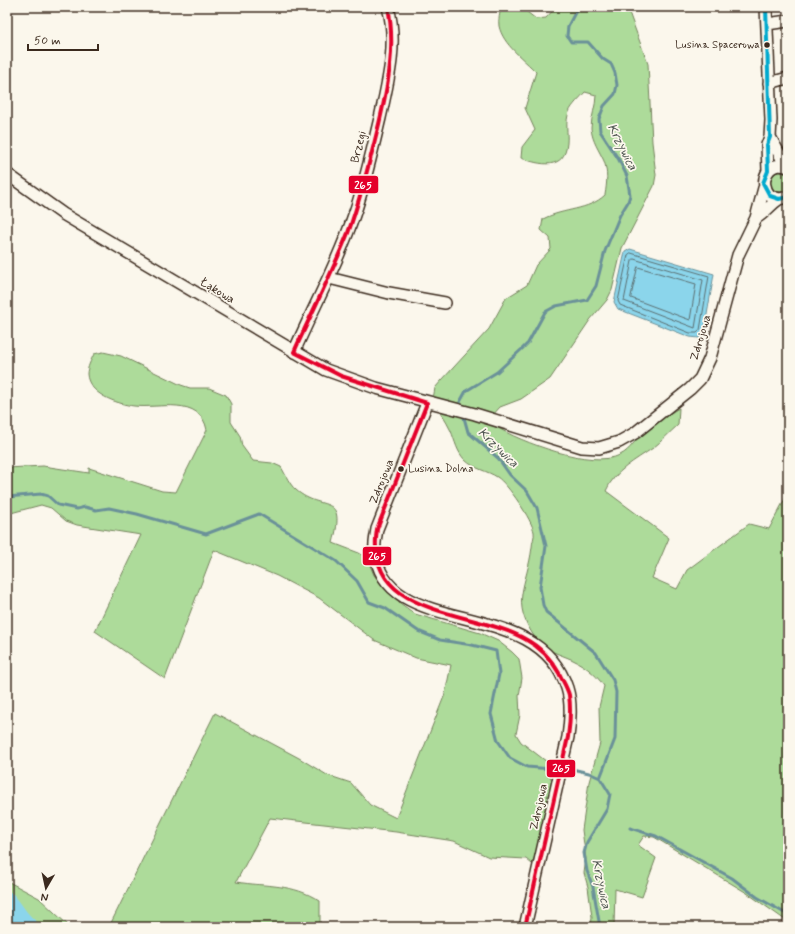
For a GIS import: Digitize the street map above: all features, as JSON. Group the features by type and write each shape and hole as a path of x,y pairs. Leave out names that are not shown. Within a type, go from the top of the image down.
{"street":[{"name":"Brzegi","path":"294,352 329,278 354,215 386,92 393,45 391,19 388,7"},
{"path":"766,7 770,137 767,145 768,170 776,166 787,167"},
{"path":"767,24 788,21"},
{"path":"769,83 788,78"},
{"path":"770,137 787,167"},
{"name":"Zdrojowa","path":"525,927 568,737 571,711 567,688 556,666 543,650 521,635 502,628 436,611 410,601 394,589 380,572 374,550 377,529 427,403 475,414 582,448 599,448 619,442 635,433 690,389 700,379 706,369 715,343 738,255 756,218 764,188 764,179 768,170"},
{"name":"Łąkowa","path":"7,174 64,214 294,352 341,376 427,403"},
{"path":"764,188 770,196 784,198"},
{"name":"Zdrojowa","path":"756,218 763,215 772,203 784,198"},
{"path":"329,278 389,293 445,303"}],"green space":[{"path":"501,7 525,7 527,12 536,19 546,18 556,7 627,7 648,64 652,142 656,175 654,186 622,248 612,290 607,300 590,320 550,379 521,399 500,407 492,416 495,426 521,439 556,452 592,459 608,458 624,453 648,428 679,408 678,425 653,448 620,472 614,478 606,491 669,538 652,578 677,589 687,570 749,524 769,529 788,493 788,751 786,755 788,756 788,922 747,893 654,837 644,836 638,845 656,858 642,897 615,889 614,927 591,927 592,917 588,887 584,873 586,859 582,830 589,782 600,743 599,707 604,686 583,665 542,645 536,639 528,626 523,614 522,594 530,561 534,535 532,526 519,503 502,481 497,477 473,466 462,457 449,427 433,399 435,388 489,329 506,298 527,285 536,265 551,249 550,238 541,230 543,219 551,215 591,204 605,195 607,178 606,169 604,161 594,141 591,128 596,95 585,92 570,109 567,120 567,143 562,158 557,162 543,164 521,158 522,147 535,130 525,108 536,72 514,51 501,33 499,16"},
{"path":"780,172 787,175 790,182 787,189 780,192 773,189 770,182 773,175"},
{"path":"103,352 121,356 181,385 190,388 209,388 226,395 231,404 231,422 240,436 242,446 253,461 272,463 281,467 289,482 296,490 306,497 334,509 337,516 333,543 359,553 367,558 374,575 386,590 415,614 480,633 498,641 519,659 522,678 519,696 520,715 516,734 521,742 551,765 549,772 552,781 538,848 532,864 526,859 489,857 454,841 396,832 270,818 236,882 289,888 310,895 320,901 320,927 109,927 215,713 299,758 327,775 351,783 370,805 396,818 445,694 451,665 416,658 374,640 319,598 277,576 214,550 165,679 95,631 141,535 77,525 66,521 51,508 41,505 7,514 7,468 43,466 89,473 89,468 162,491 176,492 207,430 203,419 196,412 187,408 177,406 134,406 104,397 92,387 87,374 89,364 94,354"},
{"path":"7,881 39,898 70,927 7,927"}],"water":[{"path":"630,249 714,274 704,332 699,338 690,337 618,309 614,302 625,252"}],"waterway":[{"name":"Krzywica","path":"461,408 460,402 466,391 497,372 528,343 545,312 556,306 587,300 596,286 605,251 620,215 628,202 630,195 627,176 619,160 600,131 599,119 604,106 615,94 617,85 615,73 611,64 603,59 588,42 571,42 567,36 568,26 578,7"},
{"name":"Krzywica","path":"463,414 468,432 498,458 510,475 527,491 537,508 546,546 540,587 543,605 546,612 596,653 613,680 616,692 615,739 600,778"},
{"path":"7,497 41,494 48,496 58,505 77,509 85,507 96,510 109,508 137,514 206,534 259,514 336,561 357,581 369,602 385,608 418,631 440,640 472,645 496,651 499,674 491,714 498,741 510,758 527,767 552,769"},
{"path":"568,768 589,773 600,778"},
{"name":"Krzywica","path":"600,778 610,794 607,809 587,842 584,853 587,871 593,887 600,927"},
{"path":"630,828 656,836 732,878 757,897 788,915"},
{"path":"7,900 30,927"}],"transit line":[{"name":"265","path":"294,352 329,278 348,233 365,179 376,138 390,66 391,37 388,7"},
{"path":"766,7 770,137 767,145 768,171 763,183 770,196 779,199 788,197"},
{"name":"265","path":"294,352 341,376 427,403"},
{"name":"265","path":"427,403 377,529 377,558 387,580 404,595 426,606 503,629 530,642 545,654 552,663 566,686 569,695 570,716 568,737 525,927"}],"place":[{"name":"Lusina Spacerowa","path":"767,45"},
{"name":"Lusina Dolna","path":"401,469"}]}
